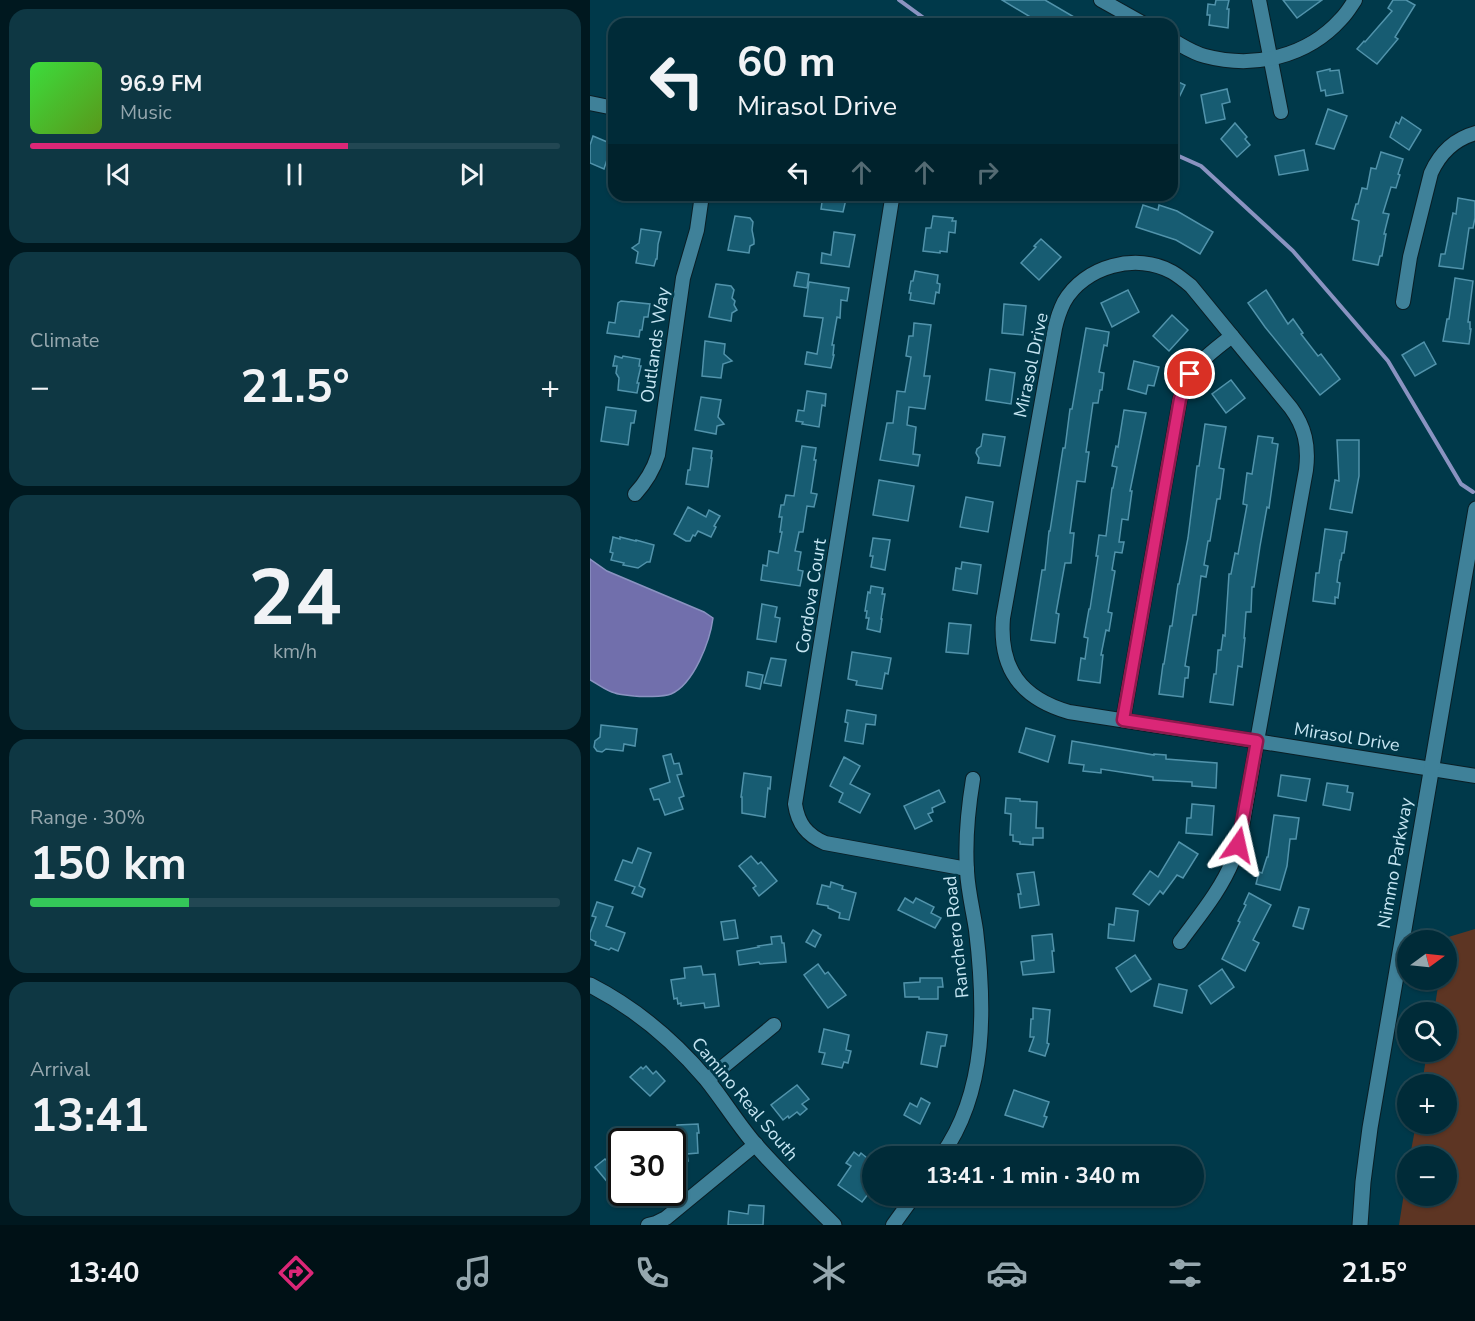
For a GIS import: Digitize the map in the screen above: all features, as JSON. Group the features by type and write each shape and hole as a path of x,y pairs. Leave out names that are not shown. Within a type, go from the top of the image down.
{"street":[{"path":"1101,0 1133,18"},
{"path":"1259,0 1282,112"},
{"path":"1178,43 1204,56 1241,61 1271,59 1288,55 1323,35 1342,19 1355,0"},
{"path":"590,103 608,107"},
{"path":"1403,302 1410,257 1431,173 1444,151 1455,141 1475,133"},
{"name":"Outlands Way","path":"635,494 646,482 658,455 683,278 697,230 701,201"},
{"name":"Cordova Court","path":"892,201 795,804 796,813 807,832 815,839 825,843 967,869"},
{"name":"Mirasol Drive","path":"1257,741 1306,470 1307,451 1304,431 1291,408 1191,286 1171,271 1158,266 1130,263 1102,269 1080,282 1071,291 1064,301 1057,321 1003,618 1002,632 1006,658 1020,683 1040,701 1069,712 1475,776"},
{"path":"1123,720 1180,399 1187,380 1198,364 1232,336"},
{"name":"Nimmo Parkway","path":"1360,1225 1370,1128 1475,509"},
{"path":"1181,942 1221,884 1234,858 1240,838 1257,741"},
{"name":"Ranchero Road","path":"947,1146 967,1105 979,1053 980,971 967,869 966,831 973,779"},
{"name":"Camino Real South","path":"590,985 620,1001 678,1049 707,1080 782,1174 834,1225"},
{"path":"707,1080 774,1025"},
{"path":"648,1225 666,1218 756,1144"},
{"path":"893,1225 907,1206"}],"shaded area":[{"path":"590,559 607,571 704,612 713,618 700,661 694,672 679,689 663,696 634,696 612,692 590,680"},
{"path":"1475,929 1475,1225 1399,1225 1402,1206 1457,1206 1457,1146 1412,1146 1414,1134 1457,1134 1457,1074 1424,1074 1425,1062 1457,1062 1457,1002 1436,1002 1437,990 1457,990 1457,934"}],"building":[{"path":"1002,0 1045,0 1076,18 1032,18"},
{"path":"1216,0 1229,0 1228,28 1209,25 1208,4 1215,5"},
{"path":"1283,0 1322,0 1297,18"},
{"path":"1393,0 1406,0 1415,5 1395,37 1398,39 1377,64 1357,49 1392,11 1388,8"},
{"path":"1330,69 1330,71 1339,70 1343,93 1326,96 1325,90 1321,91 1317,72"},
{"path":"1178,82 1185,85 1178,100"},
{"path":"1227,89 1230,102 1222,104 1225,119 1206,123 1201,95"},
{"path":"1328,109 1347,116 1334,149 1316,144"},
{"path":"1402,117 1421,130 1409,150 1390,137 1396,122 1399,124"},
{"path":"1235,123 1247,137 1245,139 1250,145 1237,157 1221,139"},
{"path":"593,136 608,142 608,156 604,169 590,163 590,145"},
{"path":"1304,150 1308,170 1279,175 1275,156"},
{"path":"1381,152 1403,159 1396,188 1391,187 1383,213 1389,214 1382,256 1380,256 1378,265 1353,260 1359,221 1352,219 1362,188 1367,189 1371,168 1376,169"},
{"path":"1458,198 1475,201 1475,218 1473,228 1469,228 1463,269 1439,266 1441,254 1445,254"},
{"path":"822,201 846,201 843,212 821,209"},
{"path":"1143,205 1158,210 1159,205 1177,211 1213,232 1200,254 1176,240 1136,227"},
{"path":"735,216 750,218 753,222 754,244 750,246 749,253 728,250"},
{"path":"933,216 953,218 952,221 956,221 955,233 949,232 947,252 923,251 926,228 931,228"},
{"path":"641,229 661,232 654,266 636,263 638,252 632,248 639,243"},
{"path":"834,232 855,235 849,267 821,263 822,253 831,255"},
{"path":"1041,239 1061,257 1039,280 1021,263"},
{"path":"915,271 938,275 939,293 936,292 934,304 910,300 911,281 913,281"},
{"path":"797,272 809,274 807,288 794,286"},
{"path":"1455,278 1473,281 1468,322 1470,322 1471,329 1469,344 1443,341"},
{"path":"809,282 849,288 847,301 841,300 840,318 837,317 831,368 805,364 807,352 817,354 823,318 804,316"},
{"path":"716,284 731,286 734,290 732,298 737,310 732,313 731,321 709,317"},
{"path":"1128,290 1139,312 1112,327 1101,303"},
{"path":"1266,290 1288,324 1293,319 1318,356 1321,354 1340,379 1320,395 1248,303"},
{"path":"621,301 650,304 648,317 644,317 639,337 607,333 609,322 615,323 618,303"},
{"path":"1004,304 1026,306 1023,335 1002,333"},
{"path":"1172,315 1188,330 1169,351 1153,336"},
{"path":"914,323 931,325 924,376 930,376 925,409 909,407 907,425 916,427 913,454 920,455 918,466 880,460 887,423 893,423 897,391 905,392 911,357 906,356 909,336 913,336"},
{"path":"1086,328 1109,332 1099,372 1104,373 1102,390 1100,390 1098,403 1093,403 1086,452 1089,452 1085,482 1077,481 1070,533 1074,533 1071,563 1065,563 1056,613 1059,614 1055,643 1031,640 1042,570 1045,570 1063,448 1065,448"},
{"path":"705,341 725,344 724,354 732,361 723,364 721,378 702,376"},
{"path":"1424,342 1436,364 1415,376 1402,355"},
{"path":"615,356 640,359 637,393 618,390 617,366 613,366"},
{"path":"1134,361 1159,367 1154,386 1148,385 1146,394 1128,389"},
{"path":"990,369 1015,373 1011,404 986,400"},
{"path":"1231,380 1245,398 1226,413 1212,394"},
{"path":"807,391 826,394 819,427 796,421 798,410 804,411"},
{"path":"701,397 721,400 718,417 724,424 717,426 716,434 695,430"},
{"path":"606,407 636,411 634,423 631,423 628,445 601,441"},
{"path":"1124,410 1146,413 1130,491 1132,491 1128,520 1122,519 1119,542 1124,542 1122,553 1115,552 1112,570 1115,571 1108,612 1112,613 1101,655 1103,655 1100,683 1078,680 1081,658 1085,659 1088,638 1084,637 1098,556 1096,556 1099,535 1106,536 1117,467 1112,466 1116,446 1118,447"},
{"path":"1205,424 1226,427 1219,468 1224,469 1220,499 1217,499 1210,541 1208,541 1204,565 1208,566 1206,577 1201,576 1196,615 1193,615 1185,666 1189,667 1188,678 1185,678 1183,697 1159,694 1188,538"},
{"path":"983,434 1005,437 1000,466 978,463 979,458 976,453 981,446"},
{"path":"1258,436 1273,438 1272,443 1278,444 1269,508 1267,507 1254,587 1252,587 1251,612 1246,612 1242,667 1238,666 1233,705 1210,702 1218,650 1221,650 1223,635 1225,636 1229,574 1231,574 1235,553 1238,554 1247,505 1243,504 1247,473 1252,474"},
{"path":"1337,440 1359,440 1359,476 1352,513 1330,509 1335,480 1339,481"},
{"path":"802,446 816,448 811,493 817,494 814,507 807,506 803,532 799,532 795,551 801,552 798,570 803,571 800,586 761,580 763,565 767,566 769,551 778,553 782,532 780,532 782,517 779,517 781,505 784,505 786,495 794,496"},
{"path":"693,448 712,451 708,487 686,484"},
{"path":"879,480 914,486 908,521 873,515"},
{"path":"966,497 993,502 988,532 960,527"},
{"path":"688,507 706,517 709,510 720,516 711,537 698,531 690,541 686,541 674,534"},
{"path":"1325,529 1347,532 1344,553 1340,560 1337,582 1340,583 1335,604 1313,601"},
{"path":"613,537 654,545 650,562 638,568 611,560"},
{"path":"873,538 890,540 885,570 871,567"},
{"path":"962,562 981,565 977,594 953,590 956,568 961,569"},
{"path":"871,586 883,588 882,594 885,594 880,632 867,629 869,618 866,618 867,611 865,611"},
{"path":"762,604 777,607 775,617 780,618 776,642 757,639"},
{"path":"949,623 971,625 968,654 946,652"},
{"path":"852,652 891,658 882,689 856,685 857,681 848,679"},
{"path":"771,658 786,660 781,686 764,683"},
{"path":"748,672 763,675 760,689 746,686"},
{"path":"847,710 876,715 875,725 866,724 863,744 845,741 848,723 845,722"},
{"path":"601,725 637,729 635,746 624,744 623,751 606,749 602,752 597,751 594,747 595,741 600,737"},
{"path":"1026,728 1055,736 1048,762 1019,752"},
{"path":"1072,741 1166,755 1166,759 1217,763 1216,788 1192,786 1192,782 1153,780 1153,777 1101,769 1101,773 1083,771 1084,765 1069,763"},
{"path":"671,754 674,764 679,763 682,774 677,775 684,796 679,798 683,809 665,815 659,799 654,800 650,789 670,782 663,756"},
{"path":"844,757 860,766 850,784 870,794 860,813 839,802 843,793 830,786"},
{"path":"744,773 771,777 765,817 742,813"},
{"path":"1281,775 1310,779 1306,801 1278,796"},
{"path":"1327,783 1348,786 1347,792 1353,793 1350,810 1323,805"},
{"path":"939,790 945,802 932,808 933,812 928,814 932,821 915,829 904,806"},
{"path":"1006,798 1037,802 1036,828 1043,828 1043,838 1033,838 1033,845 1013,841 1013,835 1010,835 1011,814 1005,813"},
{"path":"1192,804 1214,806 1212,835 1186,833 1187,818 1191,818"},
{"path":"1274,815 1299,818 1296,839 1290,839 1287,866 1280,890 1256,884 1259,872 1262,873 1268,857"},
{"path":"1179,842 1198,854 1183,878 1177,875 1163,894 1160,891 1149,905 1133,894 1150,871 1158,877"},
{"path":"638,848 651,853 639,886 645,889 642,897 632,893 635,887 615,880 623,860 632,863"},
{"path":"751,856 758,864 761,862 777,881 759,896 753,888 756,886 739,866"},
{"path":"1034,872 1039,905 1020,908 1018,894 1021,894 1017,874"},
{"path":"831,882 843,886 842,889 856,893 849,920 839,918 840,913 828,906 817,904 822,885 830,887"},
{"path":"1249,893 1271,905 1253,940 1259,943 1245,971 1222,959 1240,922 1238,921"},
{"path":"905,898 913,903 916,898 934,907 931,913 941,918 935,928 898,910"},
{"path":"597,902 613,907 606,926 625,933 618,951 595,945 596,942 590,939 596,917 592,916"},
{"path":"1299,907 1309,909 1303,929 1293,926"},
{"path":"1116,908 1138,911 1134,941 1108,938 1109,924 1114,925"},
{"path":"735,920 738,938 724,940 721,922"},
{"path":"813,930 821,935 815,947 806,942"},
{"path":"1052,934 1054,972 1023,975 1021,962 1034,960 1032,936"},
{"path":"781,936 786,962 739,965 737,951 772,944 771,937"},
{"path":"1135,955 1151,979 1131,992 1116,968"},
{"path":"818,964 825,974 828,972 846,995 828,1008 804,975"},
{"path":"701,966 703,975 715,974 719,1006 705,1008 704,1003 681,1006 677,998 674,999 671,980 685,978 684,968"},
{"path":"1222,969 1234,987 1211,1004 1199,986"},
{"path":"920,978 942,978 943,987 938,987 938,999 905,997 904,983 920,982"},
{"path":"1159,984 1187,990 1182,1013 1154,1006"},
{"path":"1033,1008 1050,1010 1047,1043 1049,1044 1045,1056 1029,1051 1034,1037 1030,1037"},
{"path":"824,1029 849,1035 846,1050 851,1051 848,1063 844,1062 842,1068 822,1064 825,1053 819,1052"},
{"path":"927,1032 947,1035 945,1046 941,1046 937,1067 921,1064"},
{"path":"646,1066 653,1074 656,1071 665,1081 650,1096 630,1077 641,1067 643,1069"},
{"path":"797,1085 809,1099 802,1104 807,1109 800,1115 797,1112 783,1120 771,1105"},
{"path":"1014,1090 1049,1102 1043,1127 1005,1115"},
{"path":"921,1098 930,1103 920,1124 904,1115 910,1103 917,1107"},
{"path":"698,1124 698,1153 687,1154 688,1161 686,1161 686,1128 677,1128 677,1125"},
{"path":"854,1152 859,1156 862,1154 862,1202 838,1185 851,1166 846,1163"},
{"path":"605,1159 608,1162 608,1183 595,1167"},
{"path":"749,1205 764,1206 763,1225 728,1225 729,1211 748,1214"}],"waterway":[{"path":"899,0 924,18"},
{"path":"1178,156 1201,166 1293,251 1388,361 1461,484 1473,492"}],"route":[{"path":"1190,374 1180,399 1123,720 1257,741 1238,845"}]}
